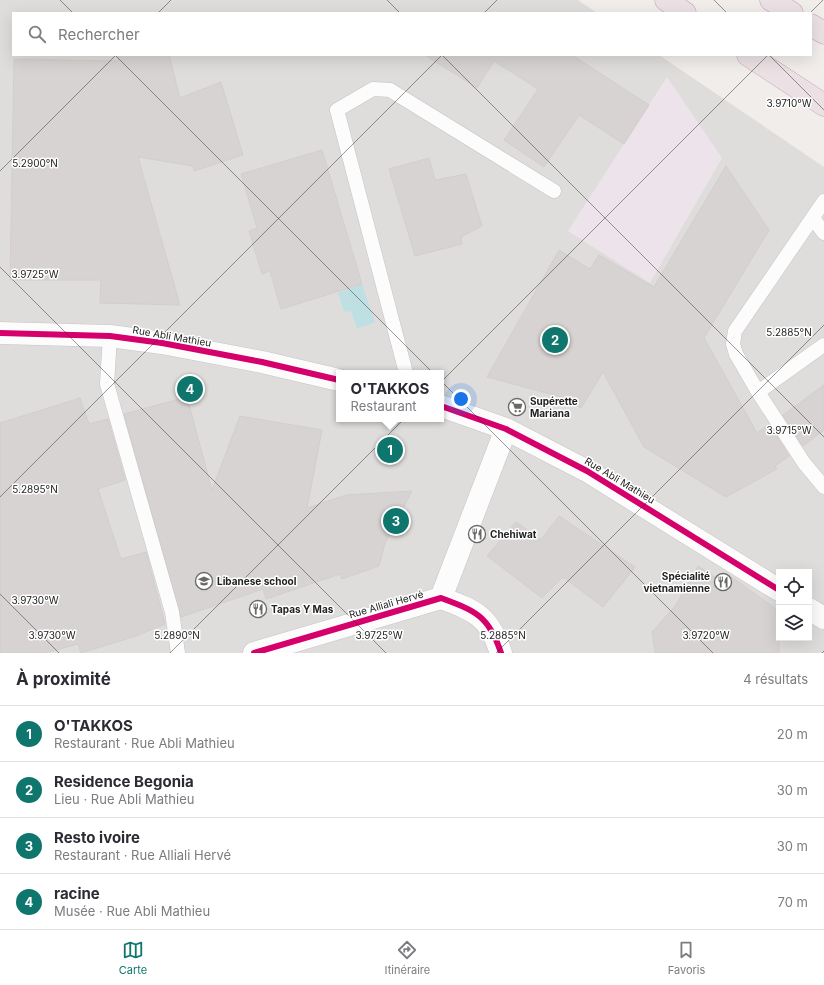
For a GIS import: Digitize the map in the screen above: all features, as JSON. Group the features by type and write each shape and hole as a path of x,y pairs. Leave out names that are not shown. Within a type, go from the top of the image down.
{"highway":[{"path":"666,0 684,12"},
{"path":"771,0 790,12"},
{"path":"812,26 824,33"},
{"path":"750,56 824,105"}],"street":[{"name":"Rue Abli Mathieu","path":"0,333 110,336 162,343 262,362 336,379"},
{"name":"Rue Abli Mathieu","path":"444,407 506,429 587,471 776,588"},
{"path":"500,653 494,634 482,618 469,609 441,598 506,429"},
{"name":"Rue Alliali Hervé","path":"254,653 441,598"},
{"path":"812,611 824,618"}],"lane":[{"path":"405,370 337,110 373,89 390,90 554,191"},
{"path":"824,201 735,331 733,344 736,354 758,392 804,463 824,487"},
{"path":"813,218 824,233"},
{"path":"110,336 107,384 172,612 178,653"},
{"path":"758,392 824,345"}],"shaded area":[{"path":"0,0 578,0 596,12 12,12 12,56 660,56 824,167 824,653 0,653"},
{"path":"486,0 568,0 561,12 504,12"},
{"path":"667,77 722,158 650,283 568,231"},
{"path":"769,230 824,305 824,335 736,395 703,336"}],"water":[{"path":"362,284 375,322 357,329 351,311 344,312 338,293"}],"building":[{"path":"117,56 169,56 180,98 221,82 243,155 194,171 193,166 138,157 180,305 100,303 101,280 10,280 14,59 119,61"},
{"path":"427,56 574,56 649,105 624,144 579,115 544,167 504,140 538,89 494,61 477,88"},
{"path":"322,150 362,284 281,309 270,271 262,274 249,231 257,228 241,174"},
{"path":"429,158 435,180 466,174 482,226 461,237 462,244 415,256 389,169"},
{"path":"726,166 769,230 704,338 757,433 769,424 789,456 775,466 777,469 726,497 644,447 603,372 581,408 565,398 487,377 559,250 590,269 599,255 654,287"},
{"path":"824,385 824,430 803,446 783,415"},
{"path":"187,397 212,490 240,416 322,430 307,508 346,495 412,491 385,543 379,566 342,579 340,574 266,599 263,589 181,617 124,414"},
{"path":"80,398 89,424 108,419 125,480 98,489 121,559 146,552 165,624 136,636 81,653 78,644 45,653 0,653 0,423"},
{"path":"559,516 635,567 603,607 563,577 542,598 487,556 516,522 541,540"},
{"path":"698,566 716,578 726,573 776,609 776,641 779,641 779,653 655,653 652,632 676,605"}],"cycle path":[{"path":"0,333 110,336 162,343 262,362 336,379"},
{"path":"444,407 506,429 587,471 776,588"},
{"path":"254,653 441,598 480,616 491,631 501,653"}],"place":[{"name":"Residence Begonia","path":"555,340"},
{"name":"racine","path":"190,389"},
{"name":"Supérette Mariana","path":"517,407"},
{"name":"O'TAKKOS","path":"390,450"},
{"name":"Resto ivoire","path":"396,521"},
{"name":"Chehiwat","path":"477,534"},
{"name":"Libanese school","path":"204,581"},
{"name":"Spécialité vietnamienne","path":"723,582"},
{"name":"Tapas Y Mas","path":"258,609"}]}
